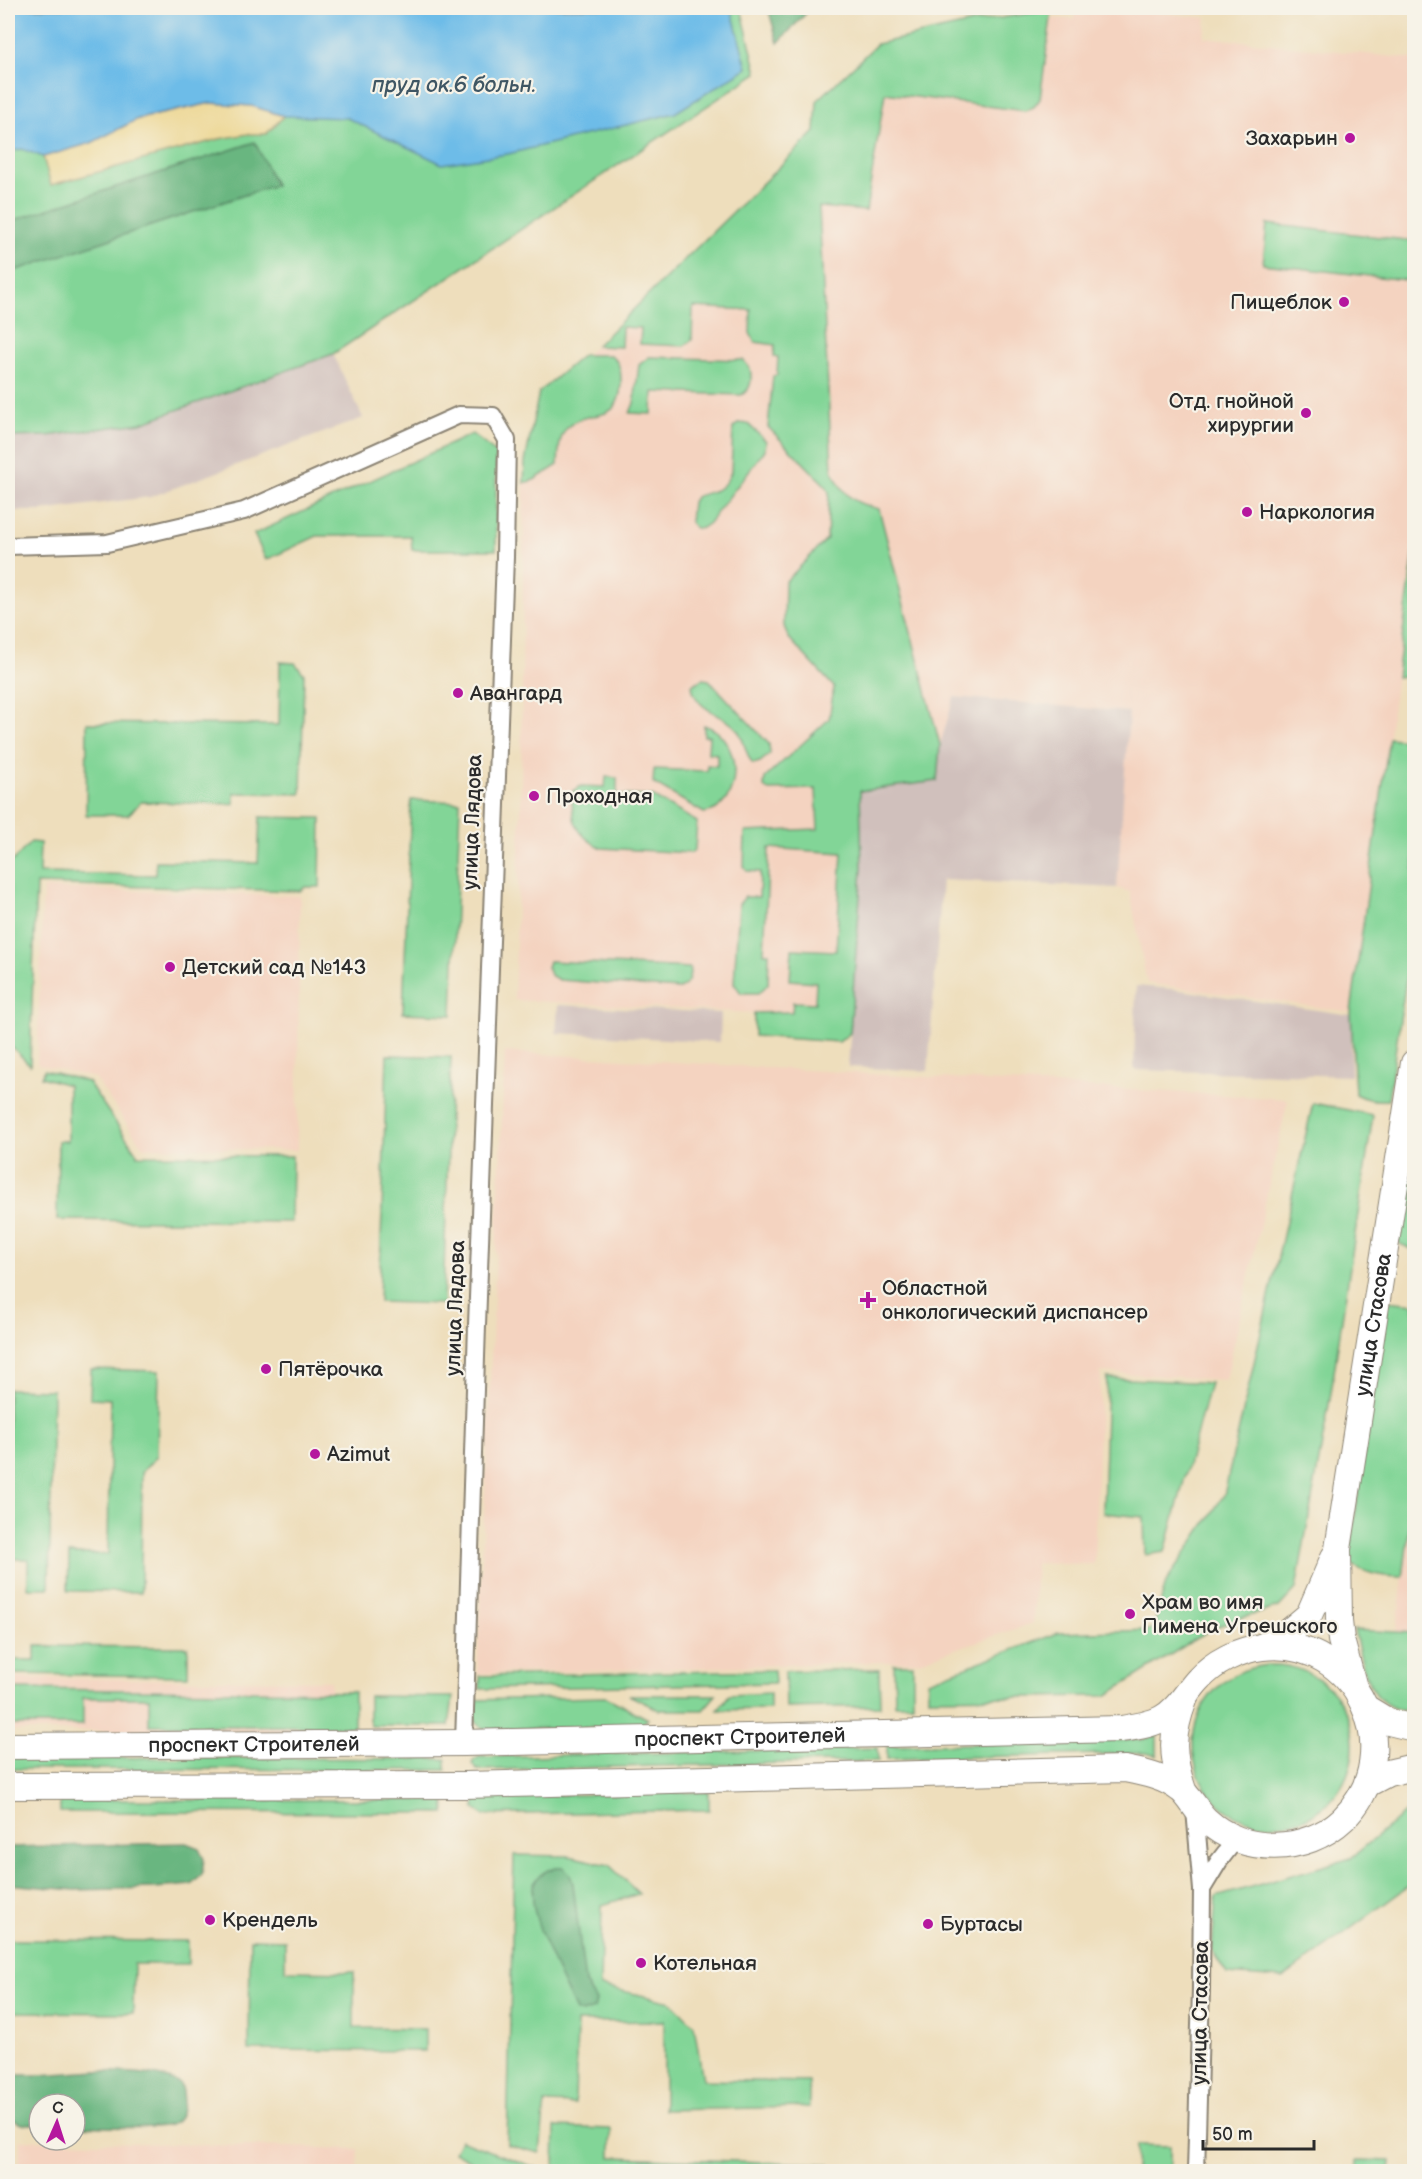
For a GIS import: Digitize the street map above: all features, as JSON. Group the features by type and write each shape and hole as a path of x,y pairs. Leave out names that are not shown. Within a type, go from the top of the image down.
{"main road":[{"name":"улица Стасова","path":"1360,1697 1341,1640 1338,1549 1414,1063"},
{"name":"улица Стасова","path":"1262,1647 1283,1637 1309,1615 1338,1549"},
{"name":"проспект Строителей","path":"8,1746 464,1743 1121,1729 1141,1726 1161,1719 1184,1700 1198,1680 1216,1664 1238,1652 1262,1647 1286,1647 1312,1654 1335,1667 1360,1697 1389,1722 1414,1728"},
{"path":"1360,1697 1372,1726 1374,1745 1367,1784"},
{"path":"1184,1700 1176,1722 1173,1745 1175,1768 1189,1800"},
{"path":"1367,1784 1388,1773 1414,1767"},
{"name":"проспект Строителей","path":"8,1786 465,1785 1125,1769 1149,1774 1189,1800 1221,1832 1258,1845 1281,1846 1303,1842 1324,1833 1342,1819 1357,1802 1367,1784"}],"street":[{"name":"улица Лядова","path":"8,546 108,543 244,511 459,414 492,416 507,440 505,556 464,1743"},
{"name":"улица Стасова","path":"1189,1800 1202,1890 1202,1988 1196,2172"},
{"path":"1202,1890 1219,1861 1236,1839"}],"shaded area":[{"path":"1075,8 1122,8 1206,18 1204,37 1414,59 1414,552 1351,1012 1147,983 1130,892 1117,888 1128,712 954,697 940,745 937,781 860,791 862,869 850,1033 839,1042 754,1036 754,1013 514,1000 521,802 524,483 525,462 539,392 596,346 816,132 879,54 1041,18 1074,19"},
{"path":"333,354 363,418 150,497 41,511 8,511 8,437 47,436 141,423"},
{"path":"954,697 1129,712 1117,888 942,880 928,1071 848,1067 862,869 859,791 936,781 940,745"},
{"name":"Детский сад №143","path":"43,888 300,896 297,1150 143,1147 95,1078 37,1064"},
{"path":"1136,986 1172,989 1351,1015 1351,1076 1134,1070"},
{"path":"558,1005 721,1013 720,1042 556,1033"},
{"name":"Областной онкологический диспансер","path":"505,1052 1288,1099 1226,1380 1101,1372 1094,1564 1036,1563 1033,1623 919,1661 477,1674"},
{"path":"1414,1493 1414,1633 1397,1632 1402,1584"},
{"path":"8,1678 331,1681 332,1731 8,1731"},
{"path":"20,2140 27,2140 27,2152 87,2152 87,2142 358,2149 357,2171 19,2171"}],"green space":[{"path":"8,8 741,8 757,73 333,354 141,423 47,436 8,437"},
{"path":"768,8 811,8 778,43"},
{"path":"1052,10 1040,99 1034,107 1025,111 885,93 866,211 819,207 832,470 849,497 879,509 940,745 937,781 860,791 862,869 850,1033 839,1042 754,1036 754,1013 792,1012 793,1002 815,1003 816,982 790,980 792,949 836,951 842,853 769,848 764,953 769,953 768,984 759,993 741,993 734,983 739,904 745,897 759,897 760,872 747,871 744,867 745,832 818,829 816,789 768,790 764,787 765,778 829,719 834,687 788,637 784,626 785,582 827,539 829,492 826,486 768,427 773,376 777,375 778,357 774,356 775,345 755,342 750,333 751,310 693,307 692,340 684,346 640,344 641,328 622,327 621,347 596,346 815,132 817,101 877,44 981,21"},
{"path":"255,142 275,185 8,273 8,222"},
{"path":"1267,224 1414,241 1414,281 1263,264"},
{"path":"583,355 611,355 614,358 620,371 619,398 609,412 585,418 569,426 561,439 558,465 534,480 524,483 525,462 539,392"},
{"path":"649,357 743,360 750,368 750,384 745,393 741,395 653,392 652,414 630,413 634,403 639,365"},
{"path":"739,423 748,424 766,441 765,450 709,523 702,528 695,528 690,522 692,502 695,497 721,487 728,479 731,472 733,428"},
{"path":"472,434 496,453 496,550 412,550 411,536 317,536 266,560 254,534"},
{"path":"1414,552 1414,675 1397,677"},
{"path":"280,662 295,663 304,674 301,794 234,793 234,804 141,802 128,815 86,815 87,723 279,725"},
{"path":"702,679 709,680 769,744 770,754 760,762 753,764 734,726 708,710 697,700 692,685"},
{"path":"704,725 717,732 727,743 734,772 732,787 726,799 717,809 704,813 653,783 654,769 707,771 707,765 717,766 717,754 708,753 709,736 704,736"},
{"path":"1389,738 1414,741 1414,926 1388,1100 1379,1100 1367,1099 1355,1094 1351,1012"},
{"path":"606,777 617,778 617,795 652,796 697,822 695,849 691,853 601,848 592,843 576,825 572,809 573,791 581,786 605,787"},
{"path":"411,800 460,802 452,1015 403,1013"},
{"path":"260,817 321,818 320,887 305,887 300,891 36,884 30,1065 8,1043 8,866 31,842 40,843 39,873 155,875 156,861 258,863"},
{"path":"549,961 690,968 690,975 687,983 679,989 559,980 550,975 547,967"},
{"path":"387,1055 451,1057 443,1304 379,1302"},
{"path":"44,1070 88,1082 138,1155 292,1156 291,1222 57,1220 58,1141 68,1141 68,1085 41,1077"},
{"path":"1313,1103 1373,1115 1330,1399 1296,1589 1279,1607 1228,1622 1206,1632 1106,1696 928,1698 928,1681 1058,1633 1153,1630 1166,1582 1224,1495"},
{"path":"1414,1125 1414,1250 1400,1244 1397,1237"},
{"path":"1387,1301 1414,1304 1414,1493 1403,1577 1374,1574 1348,1562"},
{"path":"91,1369 159,1371 157,1456 142,1472 141,1592 68,1591 69,1554 108,1554 110,1399 90,1398"},
{"path":"1107,1378 1210,1383 1165,1552 1145,1555 1144,1517 1103,1513"},
{"path":"8,1389 53,1390 49,1588 28,1588 28,1559 8,1559"},
{"path":"1354,1630 1414,1633 1414,1711 1399,1710 1386,1704 1377,1695 1365,1672"},
{"path":"35,1646 188,1647 188,1676 8,1674 8,1660 35,1660"},
{"path":"894,1664 913,1664 913,1704 895,1704"},
{"path":"1273,1665 1289,1666 1304,1671 1318,1678 1330,1688 1340,1700 1347,1714 1352,1729 1352,1761 1347,1776 1340,1790 1330,1802 1318,1812 1304,1819 1289,1824 1273,1825 1257,1824 1242,1819 1228,1812 1216,1802 1206,1790 1199,1776 1194,1761 1193,1745 1194,1729 1199,1714 1206,1700 1216,1688 1228,1678 1242,1671 1257,1666"},
{"path":"879,1669 880,1706 786,1708 785,1671"},
{"path":"774,1670 775,1683 480,1689 480,1676"},
{"path":"8,1689 354,1692 354,1727 149,1725 149,1698 83,1698 83,1725 8,1725"},
{"path":"770,1693 770,1709 718,1710 729,1695"},
{"path":"629,1695 716,1695 703,1710 659,1710"},
{"path":"369,1696 453,1697 449,1726 371,1726"},
{"path":"606,1697 648,1719 638,1727 483,1729 472,1716 469,1700"},
{"path":"1157,1735 1157,1756 1146,1753 887,1759 887,1746 1141,1740"},
{"path":"877,1748 878,1761 477,1770 472,1764 479,1757"},
{"path":"8,1757 446,1759 446,1770 8,1769"},
{"path":"709,1792 709,1810 484,1815 475,1809 475,1797"},
{"path":"60,1800 445,1800 445,1813 60,1812"},
{"path":"1406,1812 1414,1812 1414,1882 1283,1978 1227,1974 1212,1951 1216,1897 1351,1858"},
{"path":"186,1843 199,1848 204,1859 202,1875 191,1885 75,1890 8,1884 8,1847"},
{"path":"514,1855 569,1856 609,1865 639,1894 602,1905 600,1986 671,2002 694,2025 703,2080 809,2082 809,2107 664,2110 664,2021 577,2022 575,2104 545,2103 540,2153 507,2145"},
{"path":"556,1867 563,1867 570,1874 573,1884 585,1983 596,2001 594,2009 582,2013 576,2011 555,1966 540,1929 532,1895 534,1883 538,1877"},
{"path":"250,1939 285,1940 285,1971 354,1972 354,2028 425,2029 425,2051 249,2050"},
{"path":"8,1940 188,1941 188,1964 134,1964 133,2013 8,2012"},
{"path":"98,2071 161,2077 180,2084 183,2099 182,2110 174,2123 157,2127 87,2126 87,2092 27,2092 27,2124 21,2124 8,2117 8,2075"},
{"path":"555,2127 611,2129 611,2157 829,2164 828,2171 554,2171"},
{"path":"460,2140 545,2171 489,2171 454,2152"},
{"path":"1136,2145 1170,2146 1170,2171 1135,2171"},
{"path":"1357,2160 1391,2161 1390,2171 1357,2171"}],"sand":[{"path":"211,103 252,106 284,116 266,134 248,134 219,139 51,185 43,157 91,143 138,119"}],"water":[{"name":"пруд ок.6 больн.","path":"8,8 731,8 747,68 675,113 508,154 442,164 347,118 284,116 252,106 211,103 138,119 91,143 43,157 22,149 8,152"}],"place":[{"name":"Захарьин","path":"1350,138"},
{"name":"Пищеблок","path":"1344,302"},
{"name":"Отд. гнойной хирургии","path":"1306,413"},
{"name":"Наркология","path":"1247,512"},
{"name":"Авангард","path":"458,693"},
{"name":"Проходная","path":"534,796"},
{"name":"Детский сад №143","path":"170,967"},
{"name":"Областной онкологический диспансер","path":"868,1300"},
{"name":"Пятёрочка","path":"266,1369"},
{"name":"Azimut","path":"315,1454"},
{"name":"Храм во имя Пимена Угрешского","path":"1130,1614"},
{"name":"Крендель","path":"210,1920"},
{"name":"Буртасы","path":"928,1924"},
{"name":"Котельная","path":"641,1963"}]}
